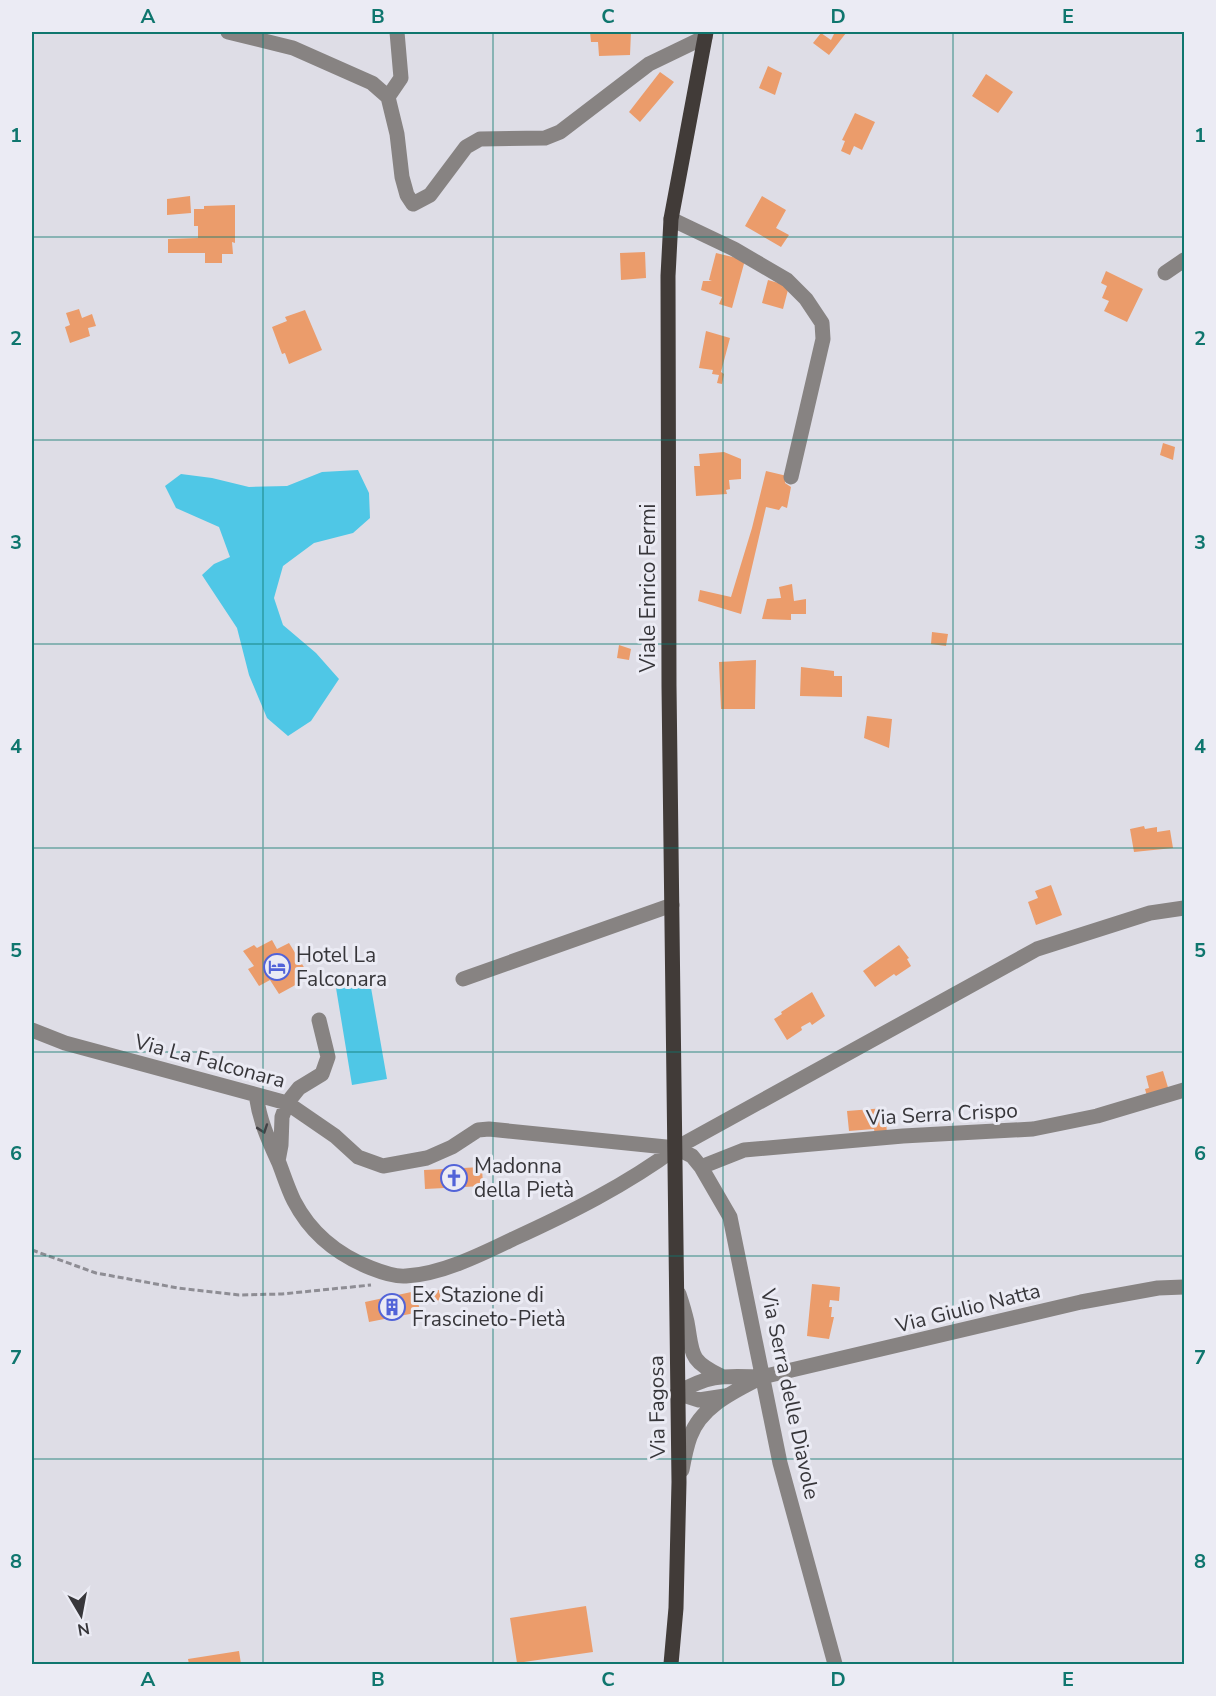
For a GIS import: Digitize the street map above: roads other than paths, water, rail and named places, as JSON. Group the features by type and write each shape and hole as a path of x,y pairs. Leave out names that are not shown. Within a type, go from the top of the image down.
{"main road":[{"name":"Viale Enrico Fermi","path":"676,1148 669,686 668,299 672,219 706,34"},
{"name":"Via Fagosa","path":"670,1665 676,1608 679,1482 676,1148"}],"street":[{"path":"228,32 293,48 372,83 388,97 397,134 402,177 407,195 413,204 430,195 466,147 480,140 545,138 560,132 649,64 706,34"},
{"path":"388,97 401,78 397,32"},
{"path":"672,219 734,249 788,280 806,299 822,323 823,339 791,477"},
{"path":"1165,273 1185,260"},
{"path":"463,979 672,905"},
{"path":"256,1095 259,1117 269,1144 294,1202 309,1225 330,1247 358,1263 380,1272 405,1277 476,1256 562,1216 646,1170 676,1148 1037,949 1150,913 1185,908"},
{"path":"278,1161 282,1118 287,1103 299,1089 322,1074 328,1057 319,1020"},
{"name":"Via La Falconara","path":"32,1030 65,1043 287,1103 335,1136 358,1156 383,1166 427,1158 478,1130 489,1129 676,1148"},
{"name":"Via Serra Crispo","path":"701,1167 744,1150 903,1136 1033,1129 1097,1116 1185,1090"},
{"name":"Via Serra delle Diavole","path":"676,1148 692,1156 701,1167 730,1217 780,1463 835,1665"},
{"name":"Via Giulio Natta","path":"762,1377 1081,1302 1158,1288 1185,1287"},
{"path":"678,1290 687,1322 690,1350 704,1368 721,1376"},
{"path":"677,1394 698,1382 721,1376 762,1377"},
{"path":"679,1482 690,1436 703,1416 725,1396 762,1377"},
{"path":"677,1394 699,1400 725,1396"}],"water":[{"path":"358,470 369,493 370,518 353,533 314,543 283,566 274,598 283,625 316,653 339,679 311,721 288,736 267,718 249,675 237,628 202,575 214,564 230,557 219,527 176,508 165,486 181,474 212,478 249,487 287,486 322,472"},
{"path":"370,982 387,1079 352,1085 336,988"}],"place":[{"name":"Hotel La Falconara","path":"277,967"},
{"name":"Madonna della Pietà","path":"454,1178"},
{"name":"Ex Stazione di Frascineto-Pietà","path":"392,1307"}]}
